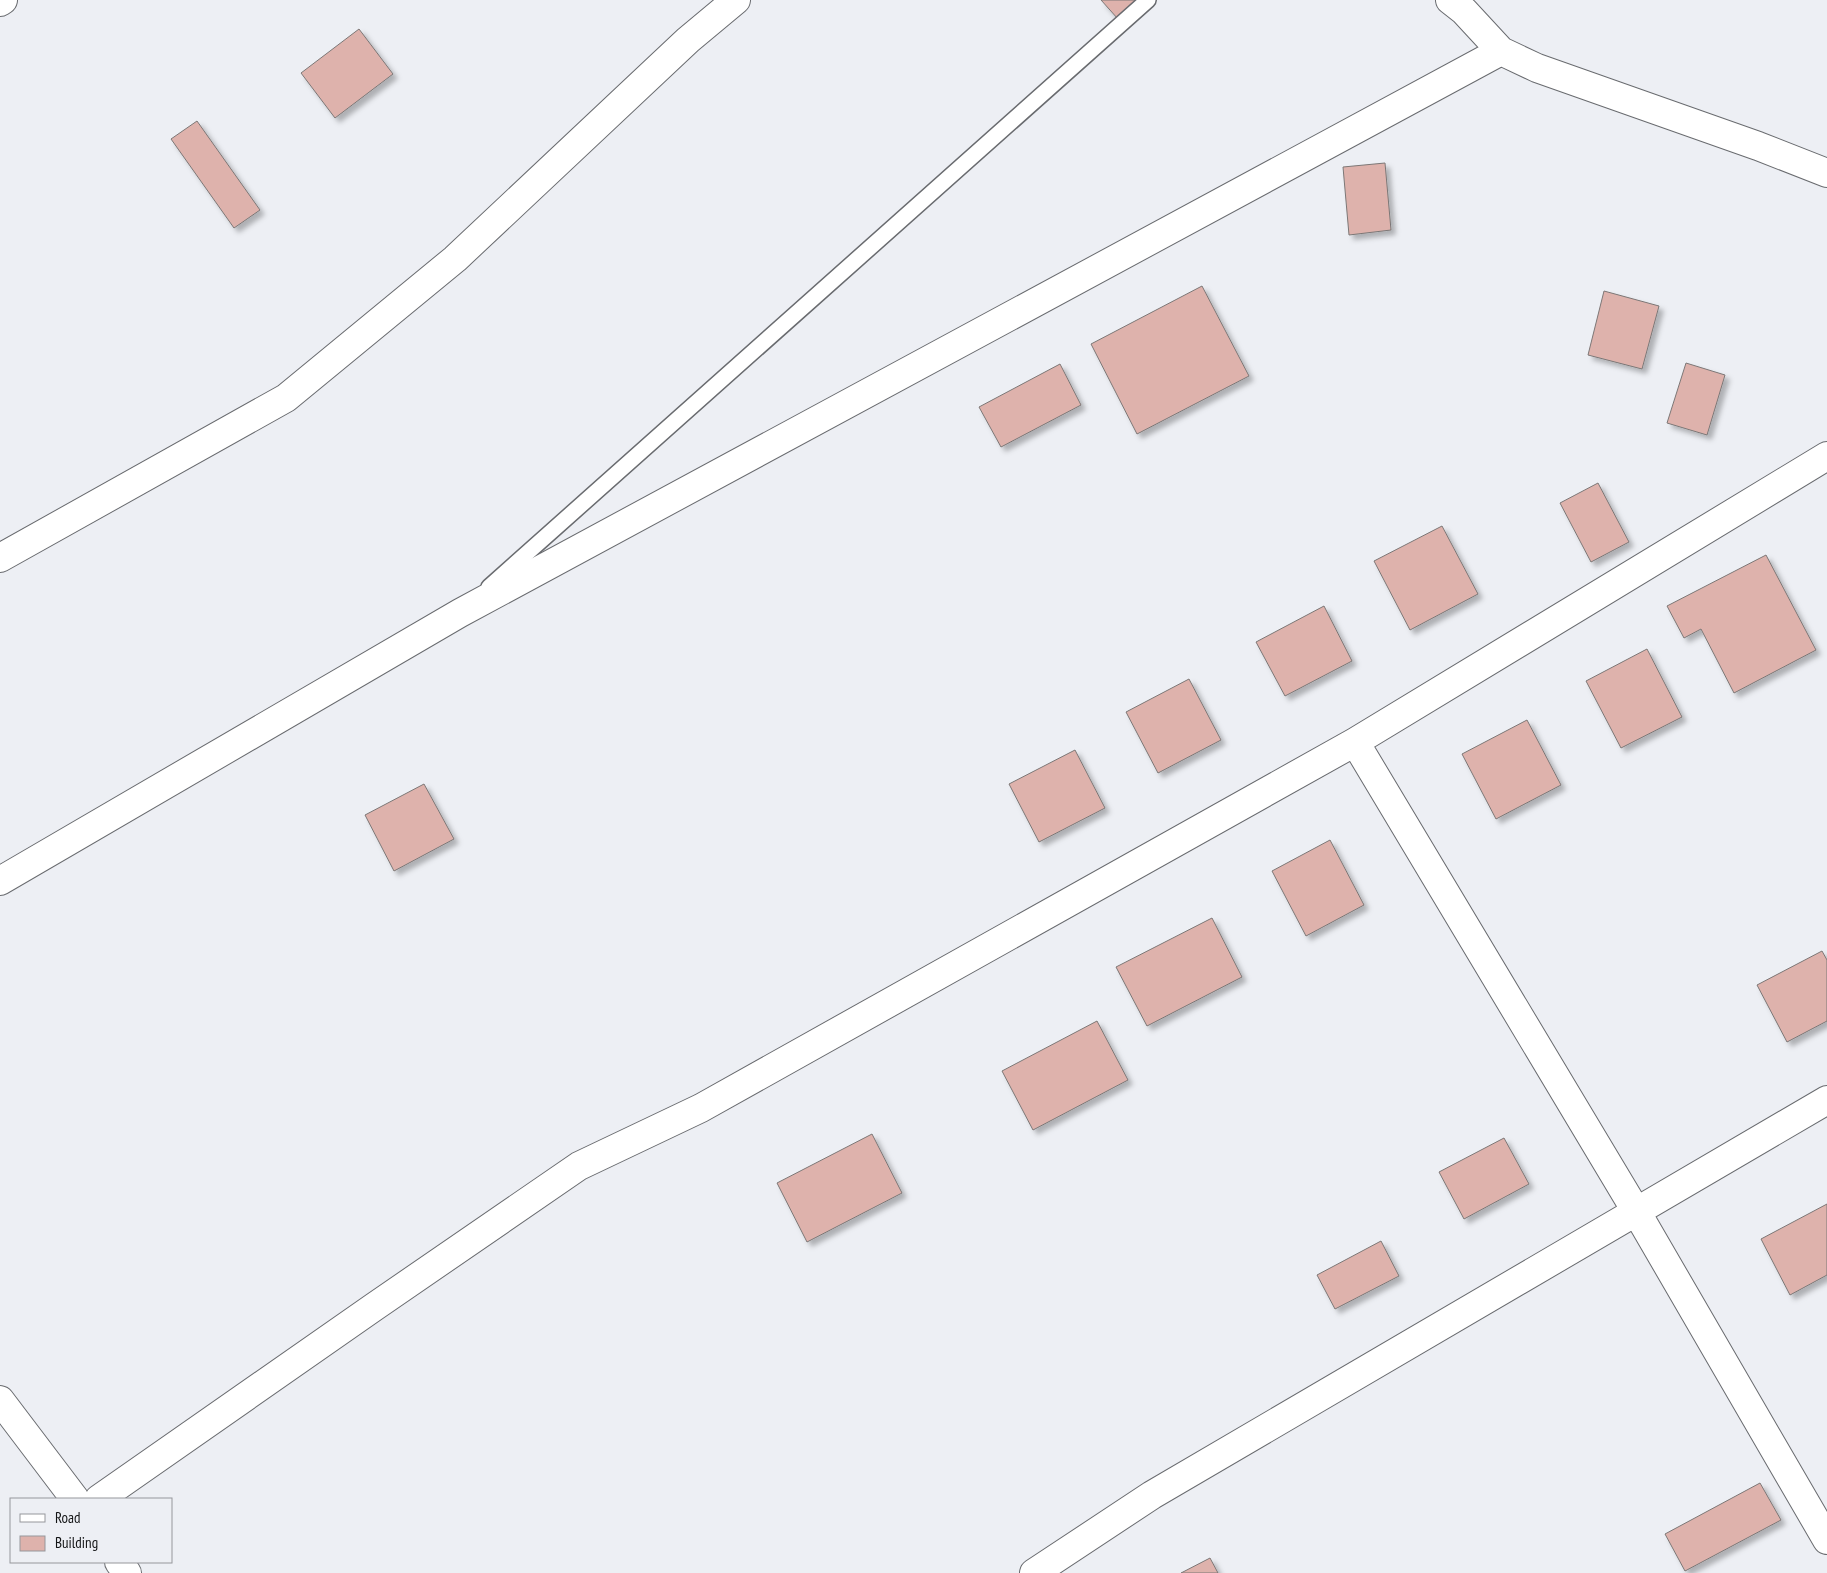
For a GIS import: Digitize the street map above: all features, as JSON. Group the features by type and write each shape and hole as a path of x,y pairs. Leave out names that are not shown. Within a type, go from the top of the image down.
{"street":[{"path":"0,558 286,398 455,259 688,40 736,0"},
{"path":"1450,0 1464,11 1501,51 1537,68 1749,142 1827,173"},
{"path":"0,881 460,613 1501,51"},
{"path":"100,1498 579,1166 700,1108 1356,742 1827,456"},
{"path":"1356,742 1636,1211 1827,1540"},
{"path":"1034,1573 1152,1496 1827,1100"},
{"path":"0,1400 74,1498"}],"lane":[{"path":"460,613 1148,0"}],"building":[{"path":"1101,0 1139,0 1118,19"},
{"path":"359,29 393,74 335,118 301,73"},
{"path":"197,121 260,210 234,228 171,139"},
{"path":"1385,163 1391,230 1349,235 1343,167"},
{"path":"1202,286 1249,376 1137,434 1091,344"},
{"path":"1604,291 1659,306 1642,369 1588,355"},
{"path":"1686,363 1725,375 1707,435 1667,423"},
{"path":"1060,364 1081,405 1001,447 979,407"},
{"path":"1598,483 1629,542 1591,562 1560,503"},
{"path":"1442,526 1478,594 1410,630 1374,561"},
{"path":"1766,555 1816,650 1734,693 1701,629 1684,638 1667,606"},
{"path":"1324,606 1352,661 1285,696 1256,642"},
{"path":"1647,649 1682,717 1621,748 1586,681"},
{"path":"1189,679 1221,740 1158,773 1126,712"},
{"path":"1527,720 1561,785 1496,819 1462,754"},
{"path":"1075,750 1105,808 1039,842 1009,784"},
{"path":"424,784 454,839 394,871 365,815"},
{"path":"1330,840 1364,905 1306,936 1272,871"},
{"path":"1212,918 1242,977 1147,1026 1116,967"},
{"path":"1822,951 1827,960 1827,1021 1787,1042 1757,985"},
{"path":"1097,1021 1128,1080 1033,1130 1002,1071"},
{"path":"872,1134 902,1193 807,1242 777,1183"},
{"path":"1504,1138 1529,1184 1464,1219 1439,1172"},
{"path":"1827,1204 1827,1275 1790,1295 1761,1239"},
{"path":"1381,1241 1399,1276 1335,1309 1317,1275"},
{"path":"1760,1483 1781,1520 1685,1571 1665,1534"},
{"path":"1210,1558 1218,1573 1181,1573"}]}
